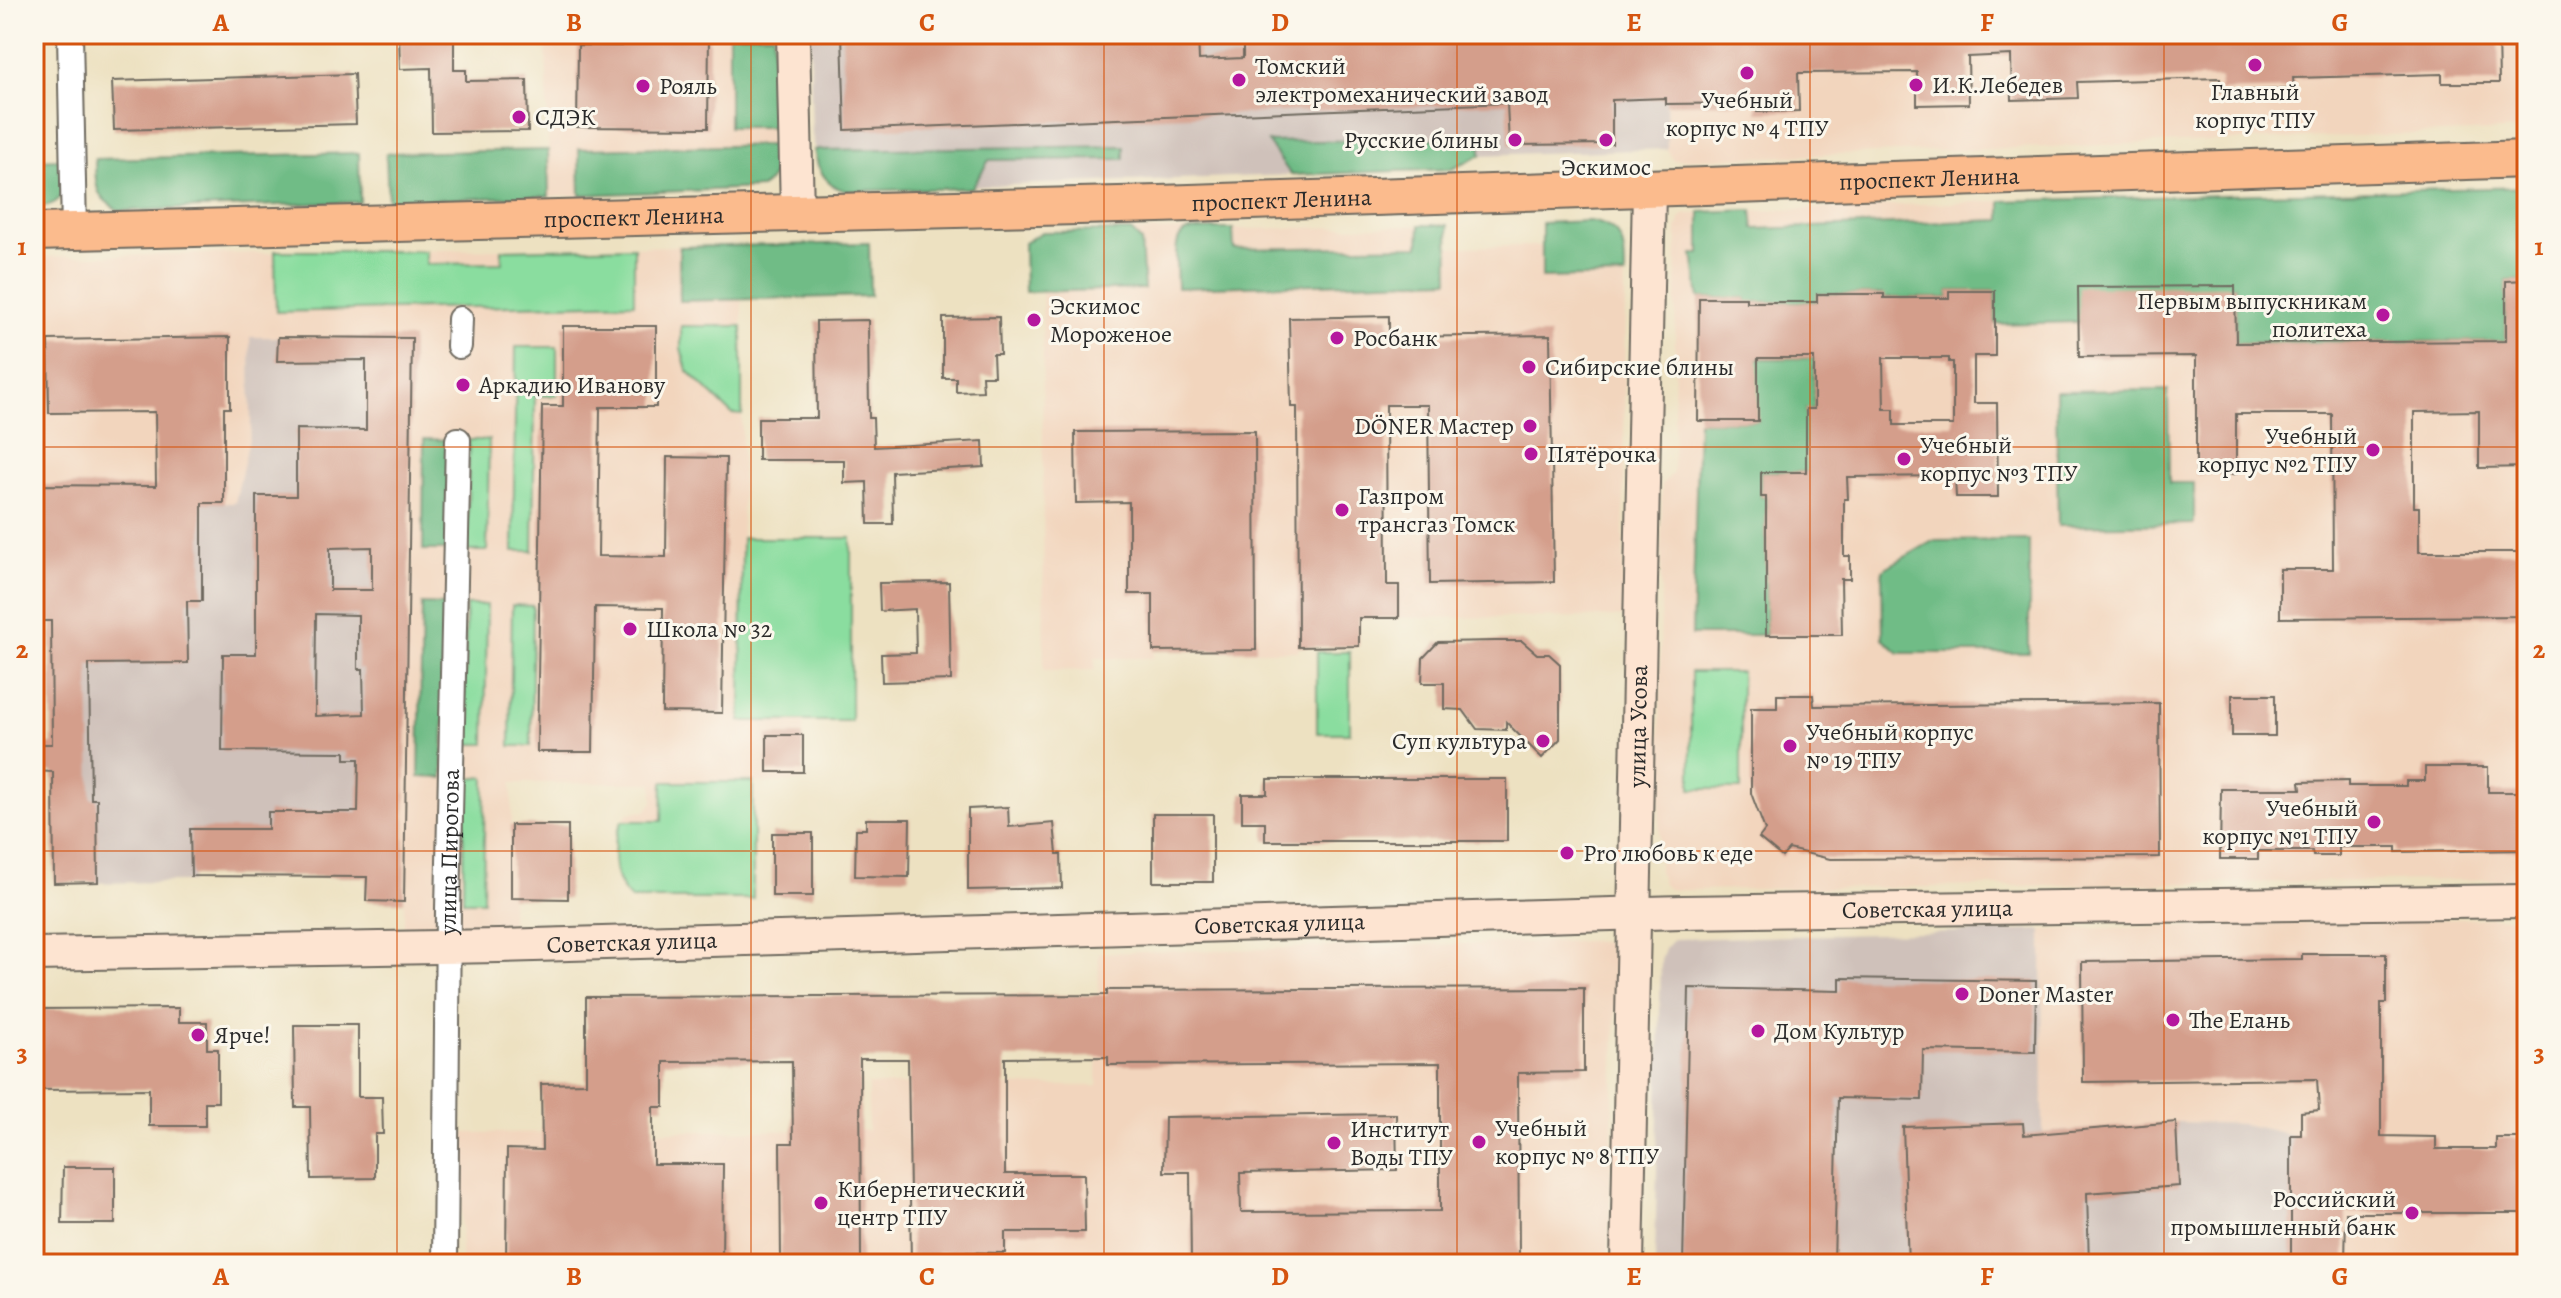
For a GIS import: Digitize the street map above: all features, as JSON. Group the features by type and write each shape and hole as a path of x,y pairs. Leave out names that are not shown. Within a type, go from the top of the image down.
{"main road":[{"name":"проспект Ленина","path":"34,232 1649,190 2527,159"}],"street":[{"path":"70,34 74,231"},
{"path":"793,34 797,212"},
{"name":"улица Усова","path":"1627,1264 1649,190"},
{"path":"459,346 460,319"},
{"name":"улица Пирогова","path":"445,1264 458,440"},
{"name":"Советская улица","path":"34,954 448,947 1635,914 2527,901"}],"shaded area":[{"path":"546,34 773,34 776,160 770,183 752,190 549,196"},
{"name":"Томский электромеханический завод","path":"810,34 1665,34 1667,149 1481,155 1452,169 846,191 834,188 817,167 812,133"},
{"path":"1665,34 2527,34 2527,130 1673,160 1667,149"},
{"path":"2527,187 2527,879 1682,890 1668,889 1662,883 1659,871 1662,484 1673,473 1677,230 1681,217 1686,214 2001,201"},
{"path":"1590,221 1611,227 1619,236 1625,258 1623,617 1359,618 1359,646 1299,647 1298,651 1154,651 1153,658 1095,658 1095,670 1044,671 1042,233 1448,225 1449,247 1541,246 1542,223"},
{"name":"Школа № 32","path":"742,245 742,537 851,538 851,721 803,721 803,782 753,783 753,899 631,899 621,890 616,873 616,833 629,813 646,811 653,802 653,783 512,783 511,927 404,927 412,339 250,337 251,430 236,503 116,503 116,486 34,485 34,257"},
{"path":"250,337 412,338 404,902 366,901 367,877 192,876 192,882 54,883 51,622 34,621 34,485 117,486 117,503 235,503 251,430"},
{"path":"2527,917 2527,1264 2345,1264 2346,1203 2435,1137 2292,1135 2243,1124 2176,1122 2043,1133 2042,930"},
{"path":"2042,930 2043,1133 2176,1122 2243,1124 2292,1135 2436,1137 2435,1213 2346,1203 2345,1264 1655,1264 1661,960 1666,947 1675,939"},
{"path":"1608,943 1615,949 1617,960 1608,1264 461,1264 463,1133 868,1130 868,1085 1097,1086 1099,953"}],"green space":[{"path":"729,34 773,34 775,127 729,127"},
{"path":"1481,138 1481,155 1452,169 1291,175 1268,142"},
{"path":"776,145 773,175 761,188 580,195 579,149"},
{"path":"1124,146 1124,159 989,160 972,188 846,191 824,176 814,150"},
{"path":"548,150 549,196 388,201 386,153"},
{"path":"359,153 360,202 120,211 100,195 96,183 95,159"},
{"path":"62,159 63,186 59,199 46,206 34,207 34,160"},
{"path":"2527,187 2527,280 2506,281 2506,341 2236,343 2235,286 2079,322 1995,324 1995,291 1949,291 1949,298 1818,294 1817,302 1746,302 1746,298 1699,298 1693,254 1700,254 1700,212 1752,210 1754,229 2001,220 2001,201"},
{"path":"1590,221 1616,233 1623,247 1625,276 1542,278 1542,223"},
{"path":"1420,225 1448,225 1449,280 1177,288 1177,242 1188,231 1233,229 1234,249 1419,246"},
{"path":"1131,231 1141,241 1144,289 1025,292 1024,243 1042,232"},
{"path":"869,243 870,296 680,301 679,247"},
{"path":"634,247 634,303 276,312 275,251 426,251 426,264 502,263 502,250"},
{"path":"681,326 742,326 742,415 732,414 687,370 681,348"},
{"path":"516,347 557,347 557,396 535,396 533,551 513,551"},
{"path":"1814,358 1814,409 1806,409 1810,472 1761,472 1761,497 1766,497 1766,635 1692,635 1698,421 1758,421 1746,359"},
{"path":"2168,390 2169,483 2194,483 2194,524 2058,526 2056,391"},
{"path":"424,439 448,440 447,550 423,550"},
{"path":"469,440 489,440 487,551 467,551"},
{"path":"742,538 851,538 851,721 741,721"},
{"path":"2029,540 2029,653 1899,653 1883,639 1882,570 1933,541"},
{"path":"422,604 446,605 443,778 419,777"},
{"path":"466,605 487,605 485,744 464,744"},
{"path":"512,605 533,606 531,746 510,746"},
{"path":"1317,652 1350,652 1350,733 1317,733"},
{"path":"1691,672 1741,672 1741,789 1691,789"},
{"path":"485,777 483,901 463,901 464,790 470,779"},
{"path":"663,782 753,782 753,899 631,899 624,891 614,862 618,831 622,821 662,821"},
{"path":"2516,954 2527,954 2527,1004 2524,1003 2523,990 2516,990"}],"building":[{"path":"399,34 454,34 454,70 466,70 466,81 527,80 528,131 432,132 431,68 400,69"},
{"name":"Рояль","path":"621,34 709,34 708,128 577,127 578,45 621,46"},
{"path":"842,34 920,34 920,37 1198,34 1199,60 1243,58 1243,34 2498,34 2499,83 2442,83 2442,74 2293,78 2294,89 2220,91 2220,78 2077,82 2078,98 2012,100 2011,55 1968,57 1969,104 1917,105 1917,72 1798,73 1799,111 1757,112 1757,103 1666,104 1666,98 1612,100 1612,144 1509,145 1507,103 845,130"},
{"path":"354,74 356,124 114,130 112,81"},
{"name":"Учебный корпус №2 ТПУ","path":"2527,280 2527,467 2479,468 2479,411 2414,412 2414,507 2419,507 2419,552 2527,552 2527,616 2280,618 2280,569 2333,569 2332,414 2236,414 2236,474 2196,475 2196,356 2079,357 2078,287 2235,286 2236,343 2506,341 2506,281"},
{"name":"Учебный корпус №3 ТПУ","path":"1949,291 1995,291 1995,356 1974,356 1974,403 1997,403 1998,497 1956,497 1955,476 1847,477 1844,556 1850,556 1850,579 1841,579 1842,635 1766,635 1766,497 1761,497 1761,472 1806,472 1806,409 1814,409 1814,358 1758,358 1758,421 1698,421 1699,298 1746,298 1746,302 1817,302 1817,294 1884,294 1884,298 1949,298","holes":["1883,358 1949,358 1949,362 1953,362 1953,425 1894,425 1894,409 1884,409"]},
{"path":"1389,316 1389,337 1550,335 1554,582 1430,584 1428,405 1386,405 1387,585 1399,585 1399,618 1359,618 1359,646 1298,647 1297,407 1291,407 1289,318"},
{"path":"999,317 1000,354 993,354 994,376 982,376 983,391 956,392 956,378 943,378 943,318"},
{"path":"868,320 869,418 873,418 874,447 983,441 984,467 892,472 893,524 868,524 867,482 844,483 844,460 758,460 758,418 817,418 816,321"},
{"path":"563,326 656,326 656,407 600,407 598,556 666,557 667,457 726,458 722,713 662,712 663,608 595,607 593,752 537,752 542,406 563,406"},
{"path":"230,337 230,408 224,408 224,503 202,503 202,601 187,601 188,663 89,664 91,799 97,799 98,882 54,883 53,772 34,771 34,744 52,744 51,621 34,621 34,485 156,486 155,412 49,413 48,340"},
{"path":"278,337 412,338 404,902 366,901 367,877 191,876 190,829 268,829 268,812 358,812 359,759 345,759 345,752 222,751 223,654 256,654 256,496 296,496 296,429 366,430 366,360 277,361","holes":["372,547 372,590 330,590 330,548","316,614 358,615 358,669 363,669 364,714 315,716"]},
{"path":"1255,431 1256,650 1153,651 1153,594 1129,594 1129,502 1076,503 1075,432"},
{"path":"949,582 951,680 882,682 881,654 916,653 915,609 880,611 879,583"},
{"path":"1522,641 1537,654 1549,654 1560,664 1560,739 1542,758 1506,722 1506,730 1477,729 1463,710 1444,709 1444,683 1422,683 1423,658 1438,642"},
{"path":"1777,695 1813,695 1814,706 2159,703 2160,857 1830,859 1789,849 1782,857 1759,838 1765,830 1751,793 1751,708 1777,708"},
{"path":"2232,695 2275,695 2275,736 2232,736"},
{"path":"767,735 803,735 803,772 767,772"},
{"name":"Учебный корпус №1 ТПУ","path":"2425,767 2488,767 2488,792 2527,792 2527,850 2396,852 2396,847 2339,847 2339,856 2313,856 2312,851 2258,851 2258,859 2220,859 2221,789 2301,789 2300,782 2348,781 2348,786 2406,786 2406,781 2425,781"},
{"path":"1267,779 1507,779 1507,841 1265,841 1265,822 1242,822 1242,794 1267,794"},
{"path":"1008,807 1009,827 1054,823 1057,854 1061,854 1062,888 968,890 968,809"},
{"path":"1153,814 1213,814 1213,882 1153,882"},
{"path":"866,819 910,819 909,877 855,876 856,829 866,829"},
{"path":"511,825 568,825 568,899 511,898"},
{"path":"772,833 813,833 813,896 772,896"},
{"path":"2302,954 2386,954 2386,1003 2381,1003 2381,1136 2436,1137 2436,1149 2496,1149 2496,1138 2527,1138 2527,1213 2346,1213 2345,1264 2291,1264 2291,1135 2301,1135 2301,1112 2319,1110 2317,1079 2083,1082 2082,962 2302,959"},
{"path":"1840,978 2036,981 2035,1052 1923,1050 1922,1100 1838,1098 1834,1264 1683,1264 1689,988 1840,991"},
{"path":"1584,988 1584,1072 1518,1073 1519,1264 1191,1264 1190,1172 1164,1172 1165,1117 1396,1114 1397,1170 1240,1173 1241,1212 1440,1211 1440,1063 1108,1065 1108,1057 1005,1058 1005,1174 1084,1174 1085,1232 1005,1232 1005,1253 937,1252 937,1264 911,1264 908,1059 860,1059 861,1264 781,1264 780,1143 793,1143 792,1061 664,1062 664,1107 653,1107 653,1164 723,1164 722,1264 506,1264 507,1149 542,1150 541,1084 586,1083 586,997 1107,995 1107,990"},
{"path":"179,1008 179,1022 207,1022 207,1049 218,1049 218,1102 205,1102 205,1126 149,1126 149,1089 34,1090 34,1009"},
{"path":"294,1025 358,1025 358,1097 382,1097 383,1134 375,1134 375,1178 311,1179 310,1107 295,1107"},
{"path":"2176,1122 2179,1186 2087,1193 2089,1264 1908,1264 1903,1127 2023,1123 2024,1135"},
{"path":"63,1167 115,1167 115,1224 62,1224"}],"place":[{"name":"Главный корпус ТПУ","path":"2255,65"},
{"name":"Учебный корпус № 4 ТПУ","path":"1747,73"},
{"name":"Томский электромеханический завод","path":"1239,80"},
{"name":"И.К.Лебедев","path":"1916,85"},
{"name":"Рояль","path":"643,86"},
{"name":"СДЭК","path":"519,117"},
{"name":"Русские блины","path":"1515,140"},
{"name":"Эскимос","path":"1606,140"},
{"name":"Первым выпускникам политеха","path":"2383,315"},
{"name":"Эскимос Мороженое","path":"1034,320"},
{"name":"Росбанк","path":"1337,338"},
{"name":"Сибирские блины","path":"1529,367"},
{"name":"Аркадию Иванову","path":"463,385"},
{"name":"DÖNER Мастер","path":"1530,426"},
{"name":"Учебный корпус №2 ТПУ","path":"2373,450"},
{"name":"Пятёрочка","path":"1531,454"},
{"name":"Учебный корпус №3 ТПУ","path":"1904,459"},
{"name":"Газпром трансгаз Томск","path":"1342,510"},
{"name":"Школа № 32","path":"630,629"},
{"name":"Суп культура","path":"1543,741"},
{"name":"Учебный корпус № 19 ТПУ","path":"1790,746"},
{"name":"Учебный корпус №1 ТПУ","path":"2374,822"},
{"name":"Pro любовь к еде","path":"1567,853"},
{"name":"Doner Master","path":"1962,994"},
{"name":"The Елань","path":"2173,1020"},
{"name":"Дом Культур","path":"1758,1031"},
{"name":"Ярче!","path":"198,1035"},
{"name":"Учебный корпус № 8 ТПУ","path":"1479,1142"},
{"name":"Институт Воды ТПУ","path":"1334,1143"},
{"name":"Кибернетический центр ТПУ","path":"821,1203"},
{"name":"Российский промышленный банк","path":"2412,1213"}]}
